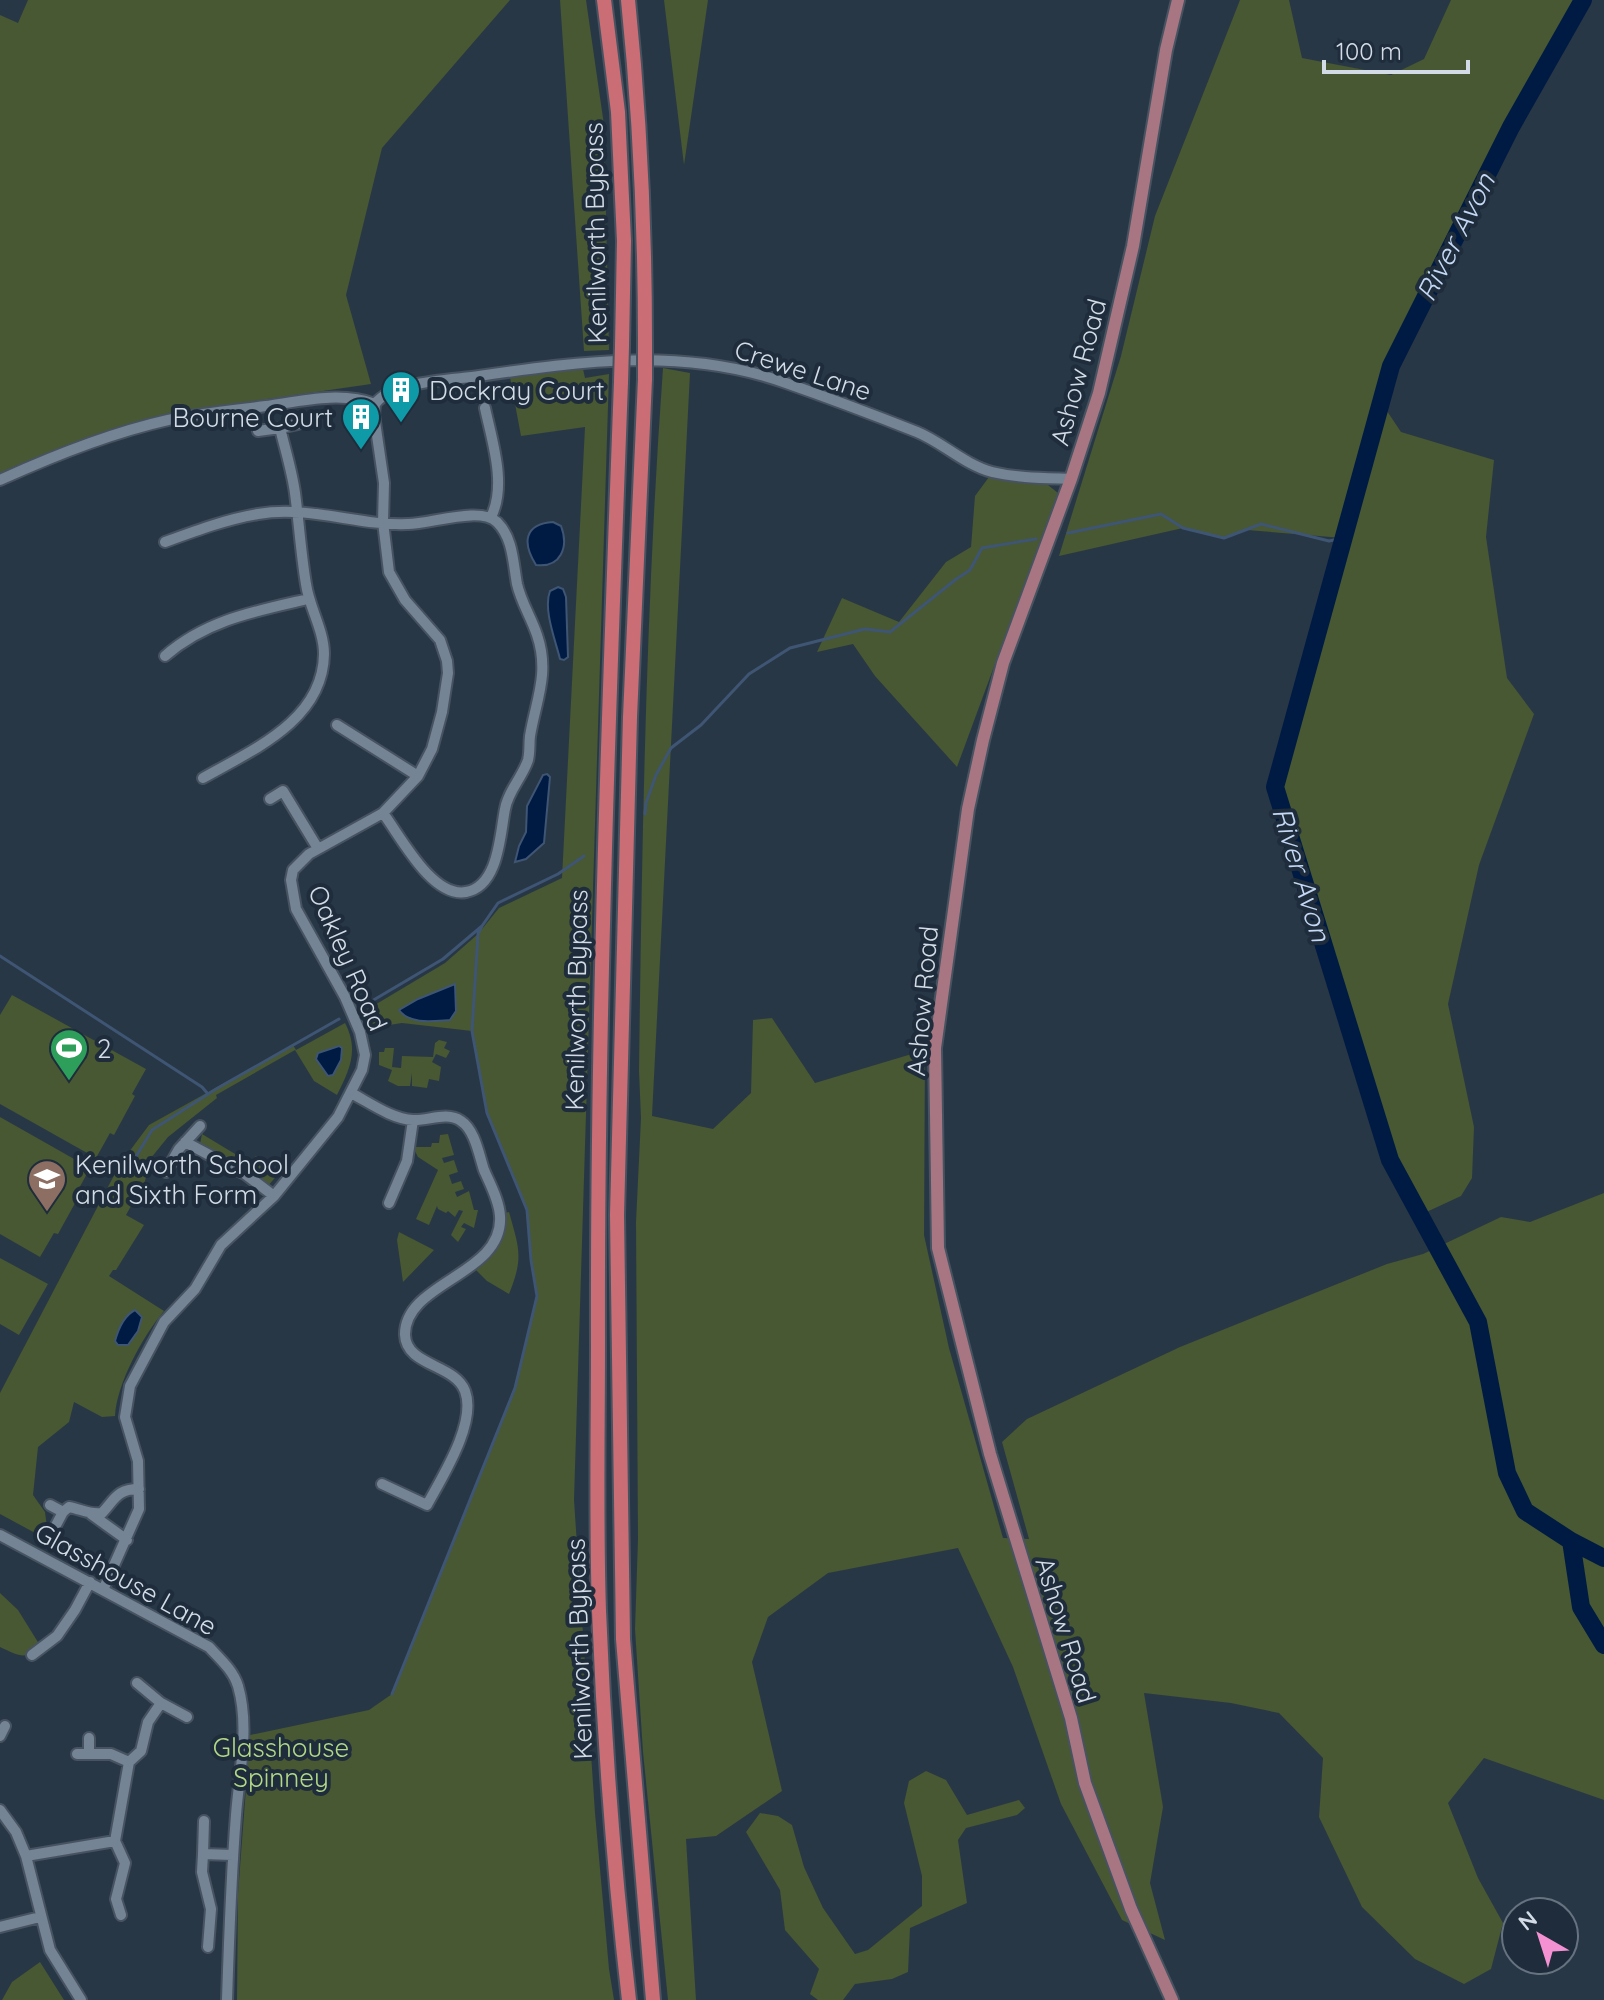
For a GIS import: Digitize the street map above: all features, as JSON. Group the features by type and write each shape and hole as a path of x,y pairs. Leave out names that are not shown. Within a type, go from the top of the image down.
{"highway":[{"name":"Kenilworth Bypass","path":"604,0 618,127 624,241 603,839 597,1168 599,1575 606,1761 629,2000"},
{"name":"Kenilworth Bypass","path":"628,0 645,217 645,379 630,717 617,1215 623,1639 653,2000"}],"main road":[{"name":"Ashow Road","path":"1172,2000 1131,1909 1085,1783 1071,1718 990,1454 938,1248 935,1048 968,809 1003,663 1071,479 1099,393 1133,246 1166,50 1178,0"}],"street":[{"name":"Crewe Lane","path":"375,404 388,394 415,385 533,368 667,359 710,364 783,382 919,433 987,470 1071,479"},
{"path":"0,480 71,449 171,420 332,398 355,397 375,404 384,483 383,522 389,572 405,600 440,640 447,661 442,712 432,749 418,776 383,813 317,847 283,791 270,799"},
{"path":"485,408 498,480 498,500 491,517"},
{"path":"258,431 298,424"},
{"path":"203,778 229,758 261,745 290,724 307,706 322,671 323,645 308,599 295,491 280,428"},
{"path":"165,542 258,514 296,511 411,524 474,514 491,517 500,525 510,544 522,600 538,637 542,685 531,731 529,758 508,796 499,846 486,880 477,888 464,892 450,892 440,887 383,813"},
{"path":"165,656 207,627 262,609 308,599"},
{"path":"337,725 418,776"},
{"name":"Oakley Road","path":"139,1495 138,1461 125,1417 130,1386 164,1322 195,1289 221,1245 274,1196 338,1117 362,1070 365,1055 363,1042 345,997 296,909 291,894 293,870 317,847"},
{"path":"351,1093 400,1117 413,1120 451,1117 466,1125 500,1214 497,1235 484,1254 466,1271 428,1296 406,1327 407,1344 412,1350 451,1374 465,1391 467,1407 460,1436 427,1505 382,1484"},
{"path":"389,1203 407,1161 413,1120"},
{"path":"166,1172 185,1142 200,1126"},
{"path":"185,1142 245,1174 274,1196"},
{"path":"91,1514 102,1513 121,1490 139,1495 139,1509 103,1590"},
{"path":"50,1505 63,1512"},
{"path":"55,1527 69,1507 79,1508 127,1540"},
{"name":"Glasshouse Lane","path":"0,1535 209,1647 230,1669 238,1685 242,1739 227,2000"},
{"path":"32,1655 57,1636 90,1582"},
{"path":"137,1683 161,1703 187,1717"},
{"path":"121,1915 116,1899 125,1863 115,1841 129,1762 141,1751 148,1722 161,1703"},
{"path":"89,1738 89,1754"},
{"path":"77,1754 111,1754 129,1762"},
{"path":"0,1810 16,1832 26,1856 50,1950 81,2000"},
{"path":"204,1821 202,1872 211,1909 208,1947"},
{"path":"26,1856 115,1841"},
{"path":"203,1854 233,1855"},
{"path":"0,1927 40,1917"}],"green space":[{"path":"28,0 510,0 382,148 346,295 371,384 171,413 124,425 0,473 0,15 18,23"},
{"path":"560,0 586,0 604,125 609,350 584,351"},
{"path":"664,0 708,0 684,165"},
{"path":"1240,0 1289,0 1302,58 1391,75 1424,59 1451,0 1583,0 1511,127 1391,366 1387,411 1401,432 1494,460 1486,537 1507,678 1534,714 1479,865 1448,1004 1474,1127 1472,1178 1461,1196 1420,1215 1390,1160 1275,787 1343,538 1247,530 1224,538 1183,528 1059,556 1121,356 1155,216"},
{"path":"663,368 690,373 652,1116 713,1129 751,1093 753,1020 772,1018 815,1083 925,1050 924,1235 949,1348 1003,1538 1029,1539 1002,1442 1027,1419 1180,1347 1387,1264 1423,1254 1501,1217 1530,1222 1604,1193 1604,1800 1484,1758 1448,1803 1478,1878 1500,1918 1500,1934 1491,1969 1464,1984 1415,1959 1362,1907 1319,1817 1323,1758 1279,1713 1231,1703 1144,1693 1163,1807 1150,1883 1165,1940 1122,1920 1061,1804 1013,1667 958,1548 828,1573 768,1617 752,1662 782,1791 716,1836 686,1839 696,2000 668,2000 643,1752 635,1629 638,1539 636,1222 641,1118 643,807 652,544"},
{"name":"Glasshouse Spinney","path":"583,369 585,378 609,374 574,1500 595,1813 614,2000 237,2000 238,1894 250,1735 369,1710 392,1694 514,1388 537,1296 527,1210 487,1113 472,1031 402,1023 370,1028 363,1012 445,963 478,934 499,908 562,878 585,427 521,436 510,377"},
{"path":"989,477 1043,481 1058,493 957,767 875,676 853,644 817,652 842,598 899,622 946,562 971,547 975,496"},
{"name":"2","path":"12,995 146,1069 114,1135 110,1133 96,1158 0,1104 0,1015"},
{"path":"345,1023 352,1051 346,1077 337,1095 314,1081 295,1050 216,1095 217,1098 168,1137 151,1158 145,1181 126,1215 144,1225 109,1276 164,1311 132,1360 115,1416 102,1417 74,1402 69,1422 38,1447 33,1495 45,1512 47,1527 37,1534 0,1514 0,1393 120,1164 149,1125 293,1045 296,1050"},
{"path":"439,1040 447,1042 444,1048 450,1051 446,1058 436,1054 432,1062 441,1067 439,1081 429,1079 427,1088 412,1086 412,1073 410,1086 398,1086 388,1081 392,1070 379,1065 379,1052 394,1048 392,1067 401,1068 402,1056 433,1057 435,1043"},
{"path":"0,1117 90,1168 58,1234 54,1233 40,1257 0,1234"},
{"path":"202,1134 250,1163 256,1156 278,1174 268,1186 237,1163 203,1149 200,1144"},
{"path":"448,1134 454,1155 442,1158 444,1163 454,1160 458,1172 449,1175 452,1184 461,1181 464,1189 455,1192 457,1197 469,1191 474,1210 478,1210 474,1228 464,1223 461,1227 466,1229 458,1242 451,1235 463,1211 459,1210 455,1217 437,1206 429,1225 416,1219 438,1170 418,1157 413,1147 431,1147 432,1143 439,1143 440,1135"},
{"path":"509,1212 518,1261 509,1294 487,1281 472,1266 491,1245 500,1214"},
{"path":"399,1232 434,1250 403,1282 397,1240"},
{"path":"0,1258 48,1284 19,1335 0,1324"},
{"path":"0,1593 18,1610 41,1647 30,1654 21,1655 0,1647"},
{"path":"926,1771 946,1780 967,1815 1019,1800 1025,1808 1017,1815 966,1828 958,1840 967,1903 910,1928 908,1972 892,1979 855,1984 843,2000 818,2000 810,1994 819,1969 785,1930 780,1890 746,1832 760,1813 778,1816 792,1825 804,1867 823,1908 855,1954 868,1950 922,1906 922,1876 904,1803 909,1781"},
{"path":"40,1962 64,2000 2,2000 12,1982"}],"water":[{"path":"553,522 561,526 563,534 561,554 552,563 536,565 529,549 528,536 536,526"},
{"path":"558,587 563,589 566,597 568,657 564,660 560,659 548,606 550,591"},
{"path":"543,775 550,777 544,843 526,859 515,862 526,832 527,806"},
{"path":"455,984 456,1011 450,1020 416,1020 399,1010 418,999"},
{"path":"339,1046 342,1048 341,1060 333,1075 328,1076 316,1059 318,1053"},
{"path":"135,1310 142,1317 138,1331 128,1345 118,1345 115,1341 119,1328"}],"waterway":[{"name":"River Avon","path":"1583,0 1511,127 1391,366 1275,787 1390,1160 1478,1322 1507,1473 1525,1511 1571,1541 1581,1607 1604,1645"},
{"path":"1068,533 1161,514 1183,528 1224,538 1261,524 1329,541 1344,538"},
{"path":"645,814 656,775 671,748 701,725 749,674 790,648 865,629 890,632 970,570 982,548 1036,539"},
{"path":"360,1008 443,959 482,926 498,903 558,874 584,856"},
{"path":"392,1694 515,1388 537,1296 527,1210 487,1113 472,1031 478,934 482,926"},
{"path":"0,956 202,1087 208,1094"},
{"path":"129,1168 152,1130 216,1089 339,1019"},
{"path":"1571,1541 1604,1558"}],"place":[{"name":"Dockray Court","path":"401,424"},
{"name":"Bourne Court","path":"361,451"},
{"name":"2","path":"69,1082"},
{"name":"Kenilworth School and Sixth Form","path":"47,1213"}]}
